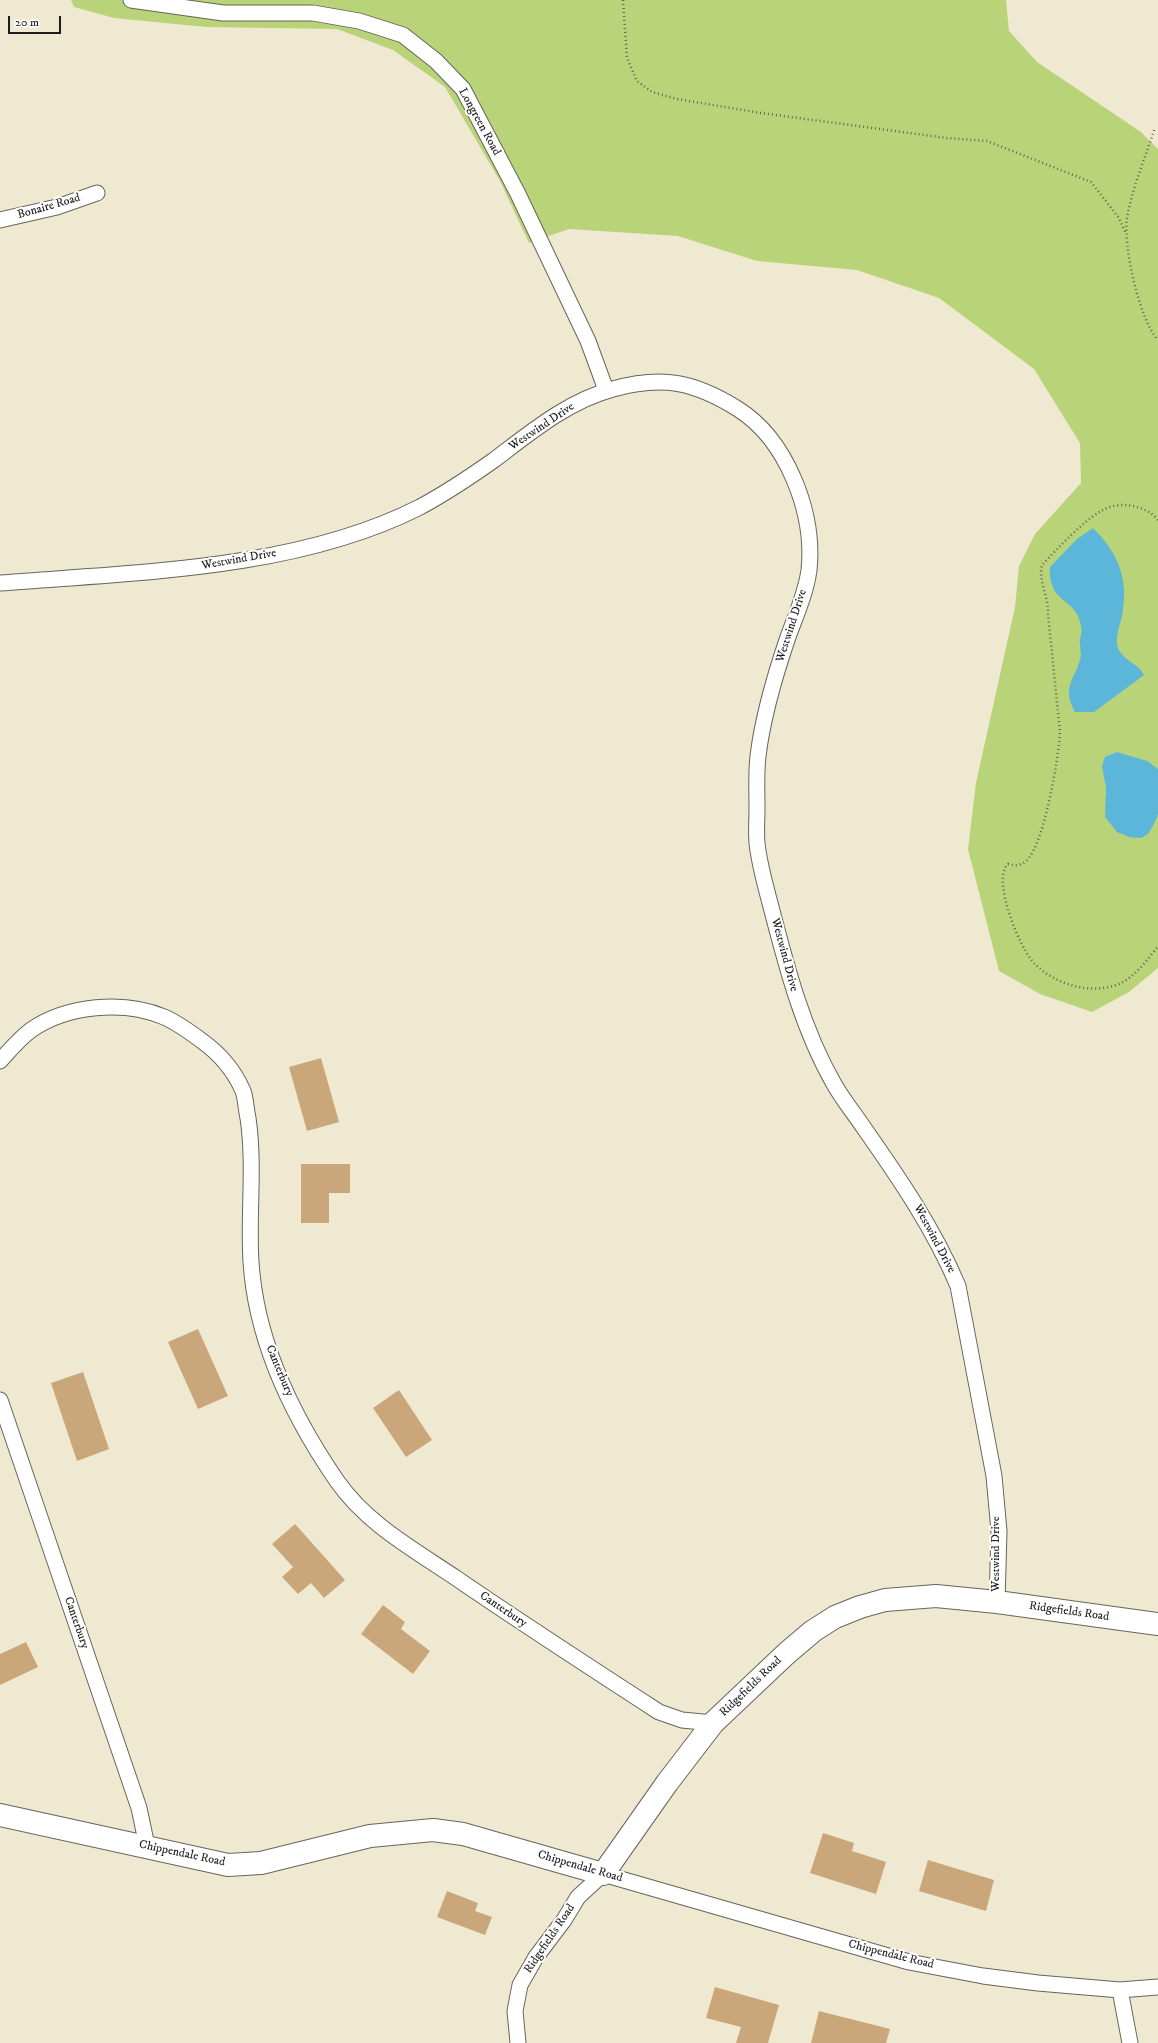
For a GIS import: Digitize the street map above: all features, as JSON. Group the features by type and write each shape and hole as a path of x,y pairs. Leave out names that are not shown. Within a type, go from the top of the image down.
{"street":[{"name":"Longreen Road","path":"131,0 222,12 313,13 360,21 403,35 436,61 463,89 518,194 588,341 606,390"},
{"name":"Bonaire Road","path":"0,220 57,207 98,193"},
{"name":"Westwind Drive","path":"0,583 211,566 329,541 377,526 419,507 456,487 529,433 569,406 606,390 640,381 668,382 696,386 744,413 764,433 778,450 794,478 803,507 809,540 809,570 802,598 776,675 758,756 757,843 769,900 795,995 816,1049 836,1088 918,1208 946,1256 958,1286 994,1476 1000,1531 997,1602"},
{"name":"Canterbury","path":"0,1061 12,1047 33,1029 54,1019 80,1010 109,1007 134,1010 164,1017 189,1031 212,1049 230,1067 244,1093 251,1139 251,1263 266,1341 278,1373 296,1412 339,1483 384,1531 520,1622 659,1712 682,1720 714,1723"},
{"name":"Canterbury","path":"0,1400 139,1808 147,1846"},
{"name":"Ridgefields Road","path":"518,2043 515,2012 520,1985 536,1957 564,1920 578,1897 603,1874 667,1783 714,1723 787,1653 813,1631 835,1617 860,1607 891,1599 936,1596 997,1602 1158,1624"},
{"name":"Chippendale Road","path":"0,1815 147,1846 178,1855 228,1865 261,1863 370,1836 433,1830 471,1836 909,1962 984,1976 1038,1983 1120,1990 1158,1987"},
{"path":"1120,1990 1130,2043"}],"path":[{"path":"623,0 627,58 637,81 652,92 761,113 947,138 987,141 1091,182 1118,218 1126,234 1140,306 1158,340"},
{"path":"1126,234 1129,210 1154,130"},
{"path":"1158,520 1136,505 1102,510 1042,565 1042,580 1049,603 1048,614 1060,732 1059,751 1041,830 1033,852 1027,860 1019,865 1015,866 1008,864 1004,866 1003,872 1004,888 1011,920 1021,945 1034,964 1049,975 1065,983 1084,987 1103,988 1121,983 1143,965 1158,946"}],"green space":[{"path":"71,0 1006,0 1009,31 1037,62 1141,132 1158,149 1158,968 1129,992 1092,1012 1040,994 999,971 968,849 976,783 1015,607 1019,566 1035,534 1081,483 1080,443 1034,369 939,298 857,270 757,261 678,236 569,229 529,243 500,181 445,87 393,50 337,29 206,27 114,18 74,7"}],"water":[{"path":"1093,528 1102,538 1115,558 1123,579 1124,603 1117,637 1118,649 1144,675 1094,712 1075,712 1069,697 1069,691 1081,658 1081,629 1078,617 1074,610 1058,595 1053,588 1050,567 1077,539"},
{"path":"1117,752 1147,761 1158,769 1158,814 1148,834 1141,838 1129,837 1117,832 1105,817 1106,788 1102,766 1105,757"}],"building":[{"path":"321,1058 339,1122 307,1131 289,1067"},
{"path":"301,1164 350,1164 350,1193 329,1193 329,1223 301,1223"},
{"path":"198,1329 228,1396 198,1409 168,1342"},
{"path":"83,1372 109,1449 77,1461 51,1383"},
{"path":"399,1390 432,1440 406,1457 373,1408"},
{"path":"295,1524 345,1580 324,1598 311,1583 298,1594 282,1577 293,1567 272,1544"},
{"path":"383,1605 405,1622 401,1629 430,1651 413,1674 361,1634"},
{"path":"26,1642 38,1667 0,1685 0,1654"},
{"path":"823,1833 854,1843 852,1851 886,1862 876,1894 810,1873"},
{"path":"928,1860 994,1880 986,1911 919,1891"},
{"path":"447,1891 478,1903 475,1911 492,1917 485,1935 437,1917"},
{"path":"715,1987 779,2005 768,2043 736,2043 741,2027 706,2018"},
{"path":"819,2011 890,2029 886,2043 811,2043"}]}
